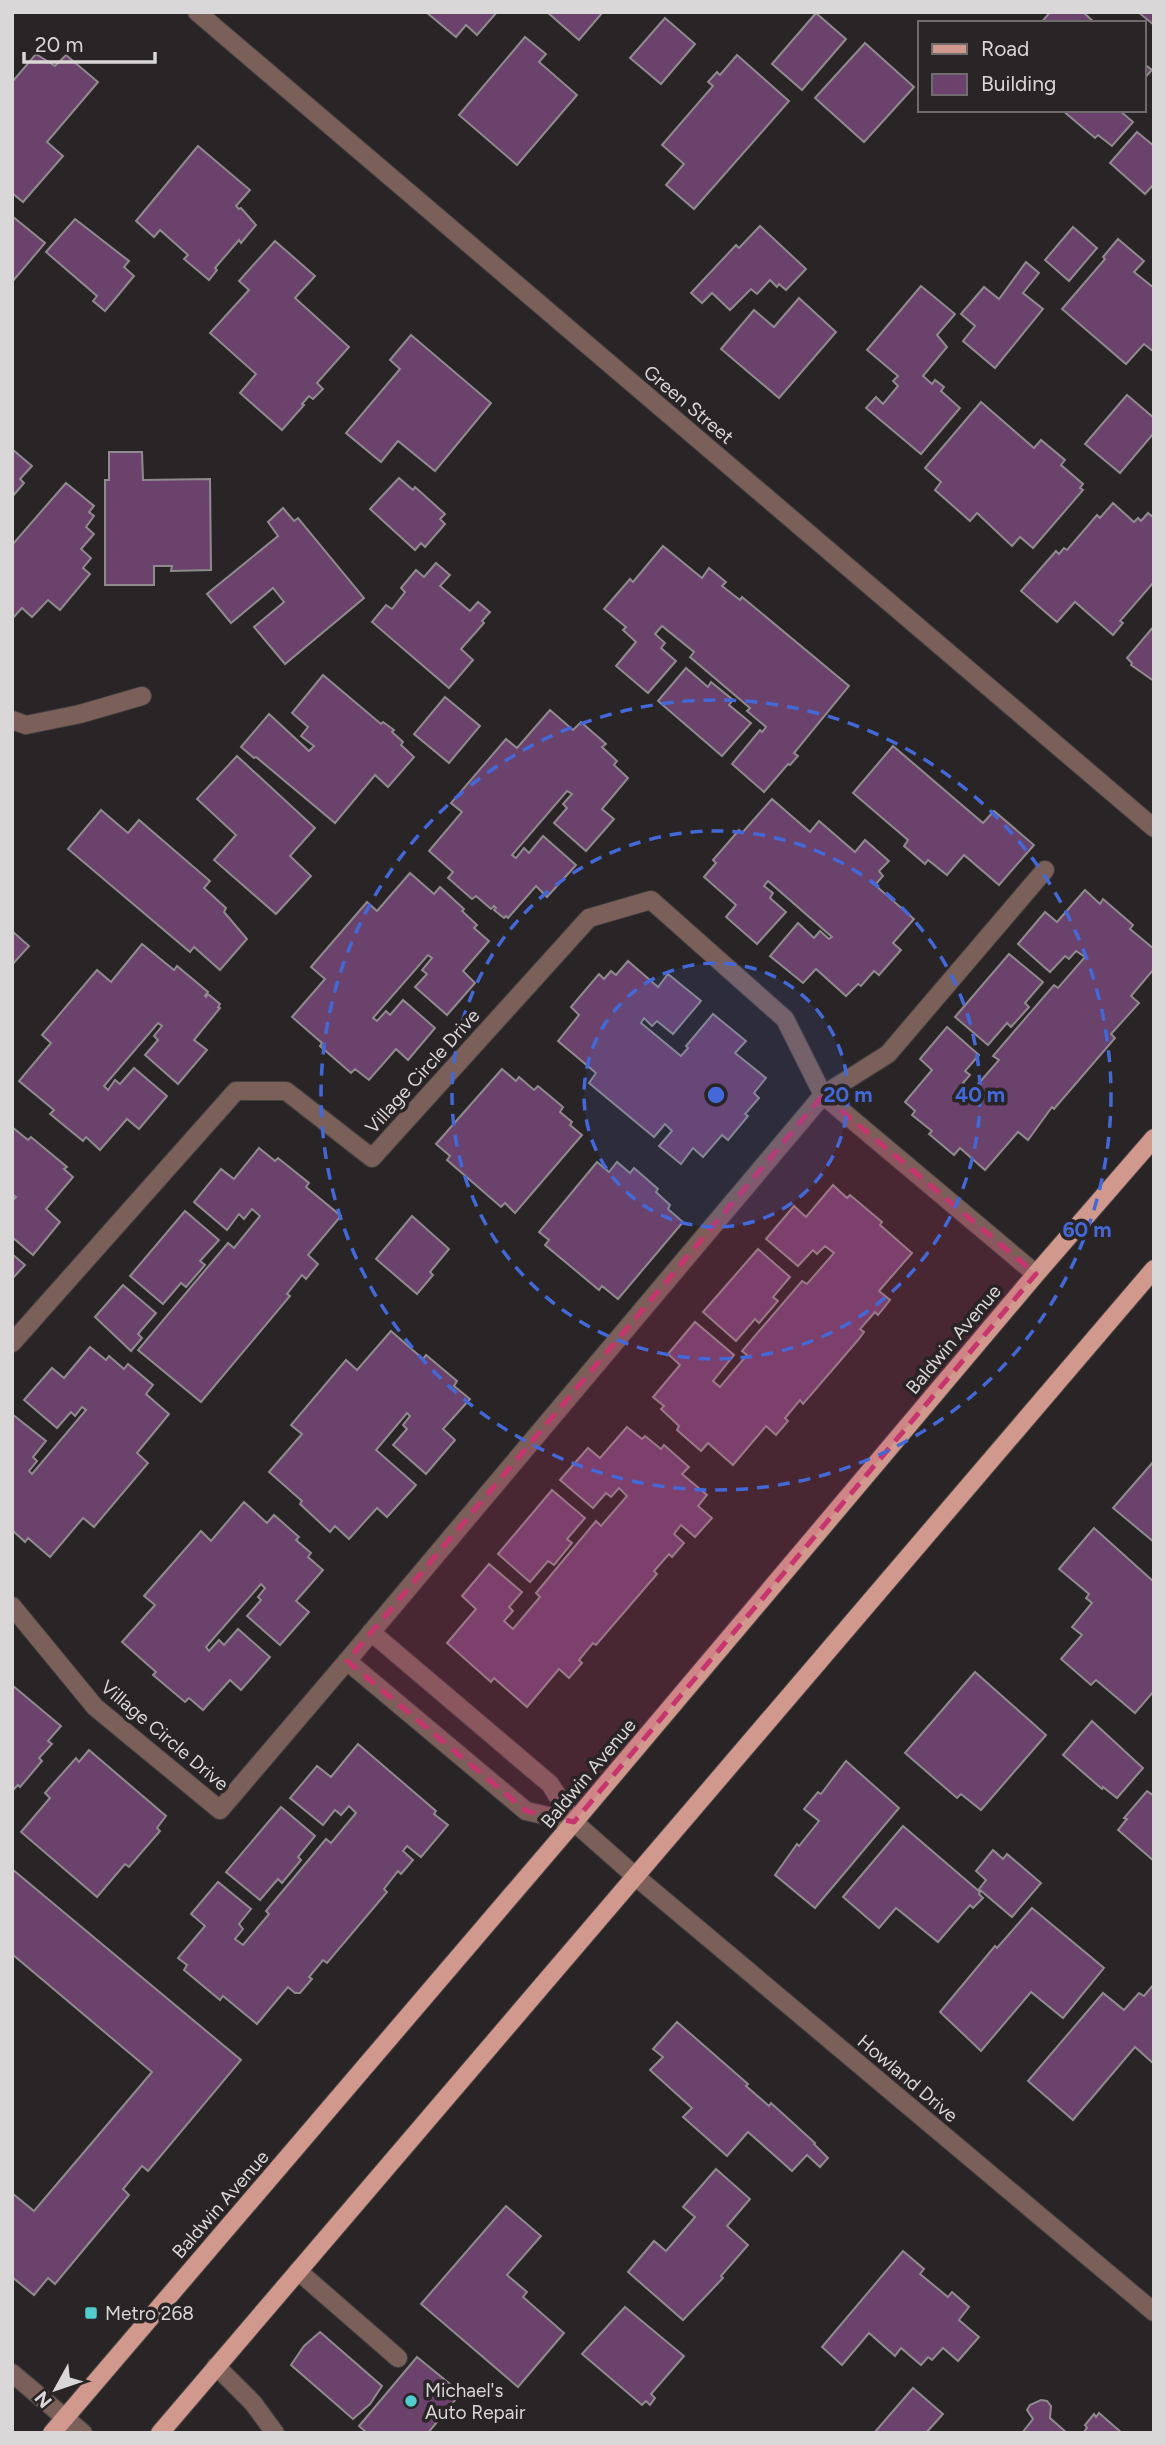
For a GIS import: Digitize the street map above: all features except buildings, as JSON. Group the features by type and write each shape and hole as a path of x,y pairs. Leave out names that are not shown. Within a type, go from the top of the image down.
{"main road":[{"name":"Baldwin Avenue","path":"52,2433 1154,1138"},
{"path":"160,2433 1154,1269"}],"street":[{"name":"Green Street","path":"197,12 1154,828"},
{"path":"12,720 26,725 80,714 142,696"},
{"path":"823,1095 888,1054 1045,870"},
{"name":"Village Circle Drive","path":"12,1343 236,1091 286,1091 372,1158 589,918 651,900 785,1019 823,1095 1036,1274"},
{"name":"Village Circle Drive","path":"12,1606 95,1707 220,1810 823,1095"},
{"path":"371,1632 550,1784 574,1822 635,1876"},
{"path":"347,1661 526,1811 574,1822"},
{"name":"Howland Drive","path":"635,1876 1154,2312"},
{"path":"298,2271 398,2358"},
{"path":"216,2366 253,2403 275,2433"},
{"path":"12,2373 83,2433"}],"highlighted area":[{"path":"823,1095 1036,1274 574,1822 526,1811 347,1661"}],"place":[{"name":"Metro 268","path":"91,2313"},
{"name":"Michael's Auto Repair","path":"411,2401"}]}
